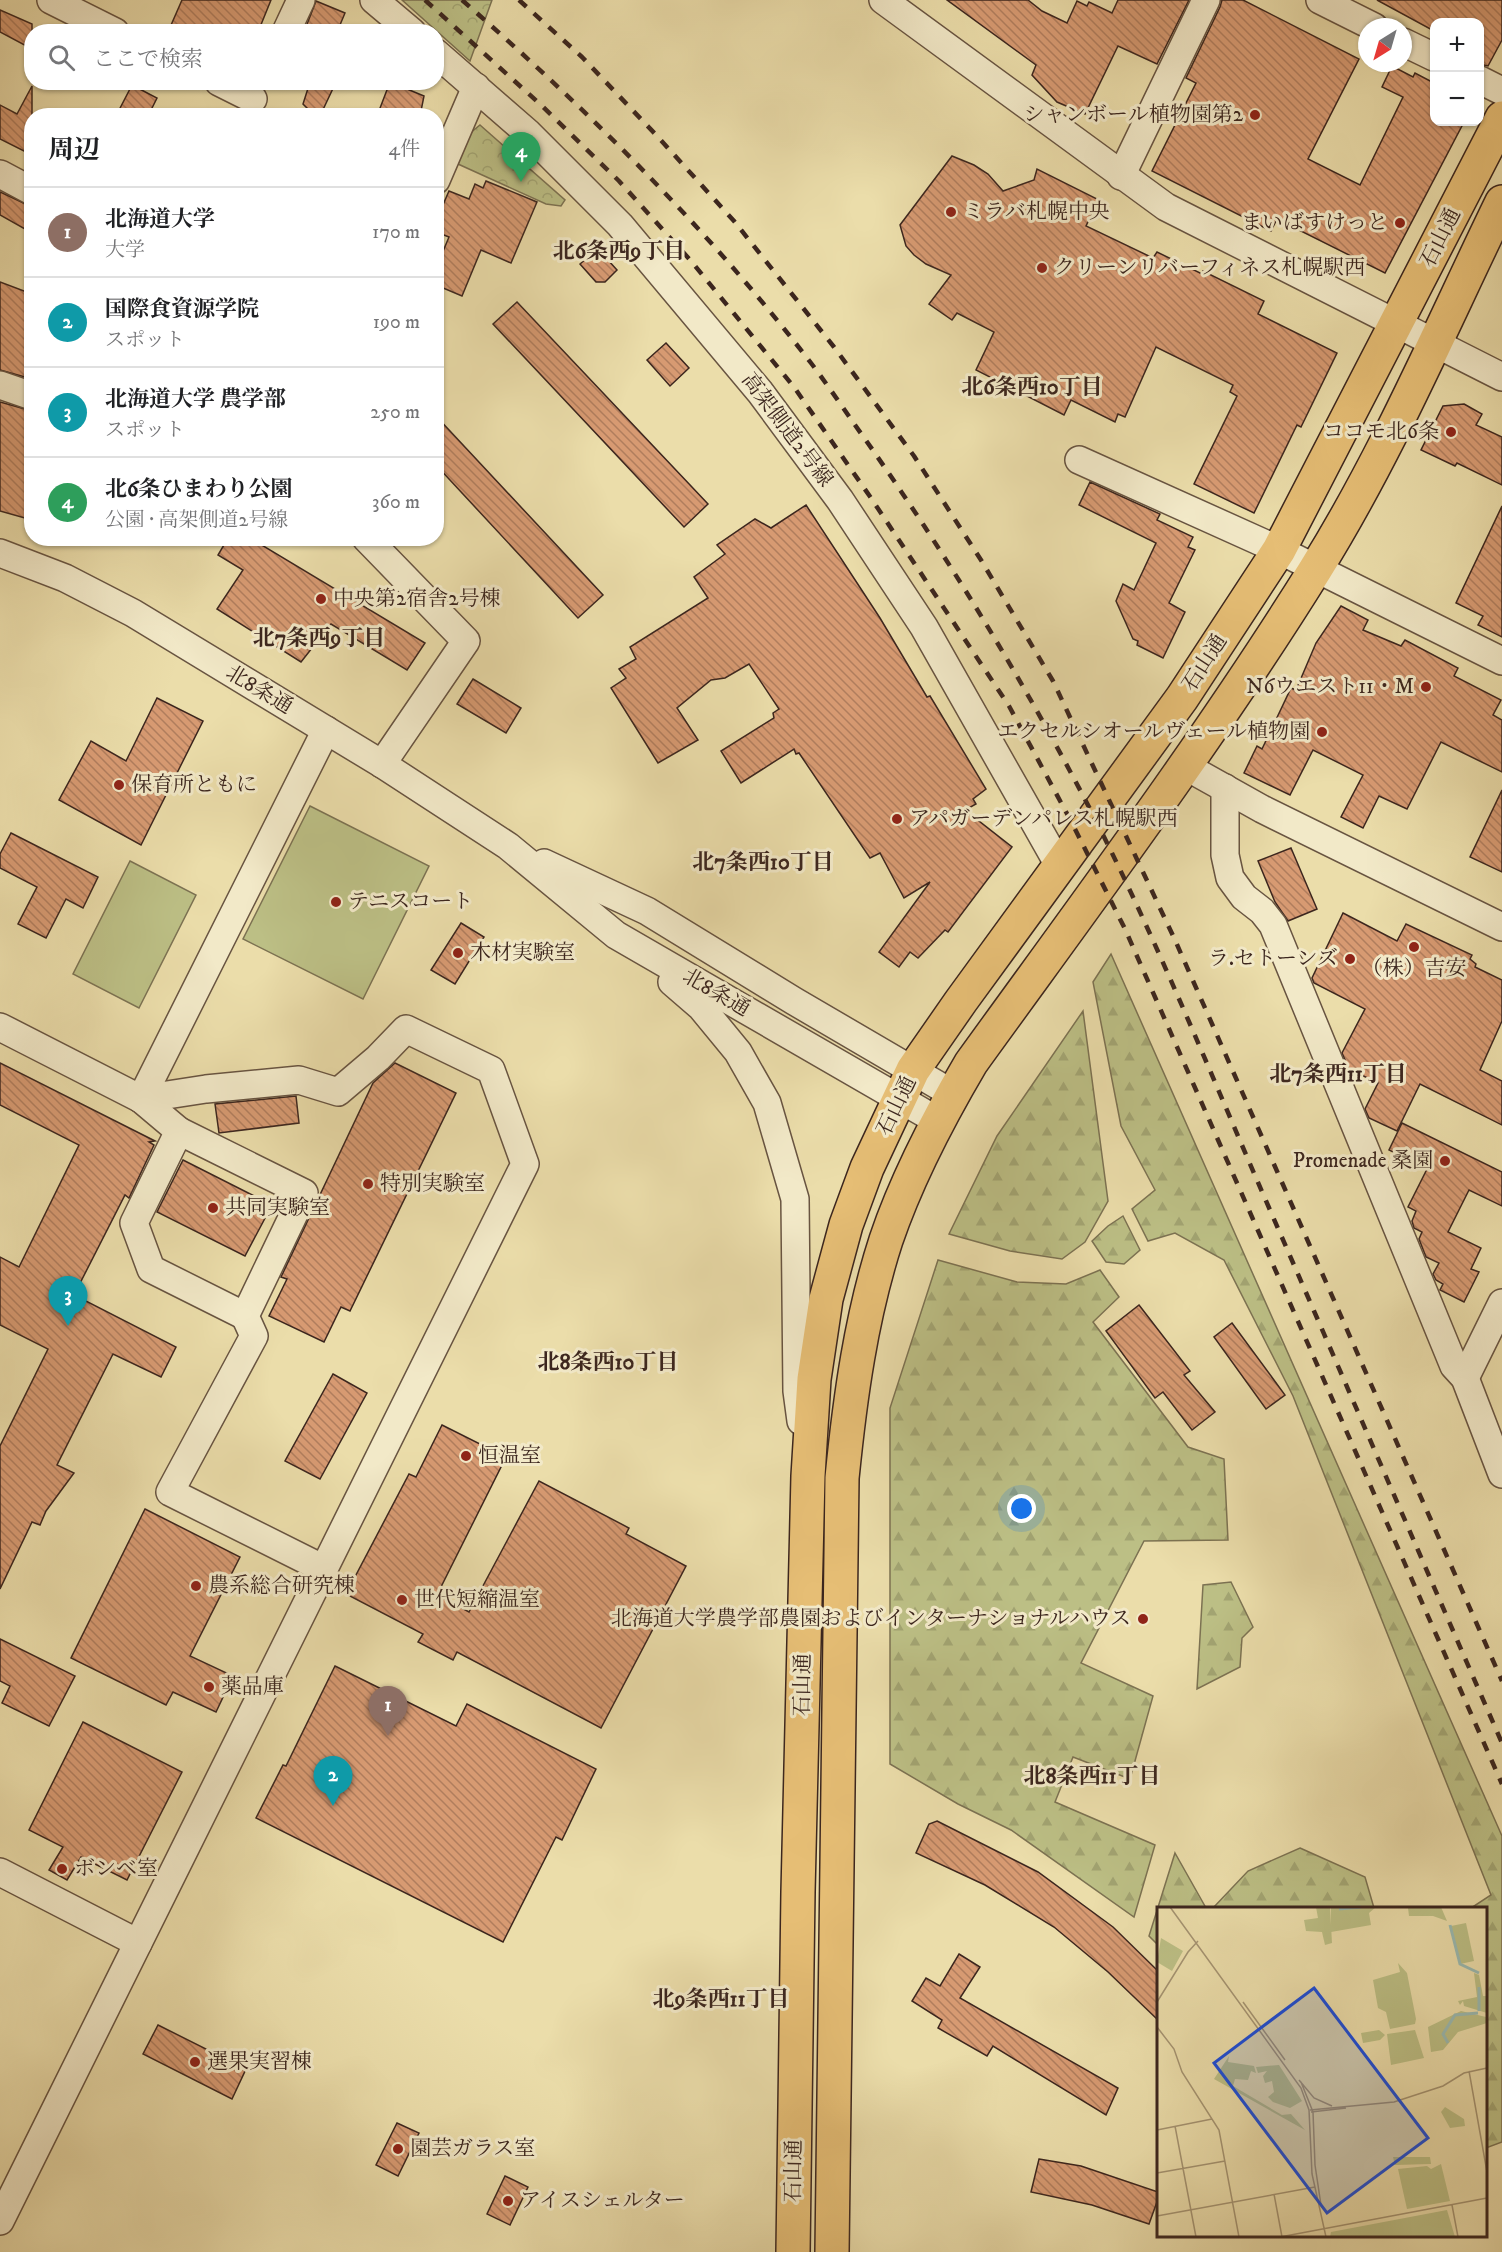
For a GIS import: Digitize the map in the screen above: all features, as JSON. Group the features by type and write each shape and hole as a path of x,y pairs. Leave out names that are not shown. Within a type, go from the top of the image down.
{"main road":[{"name":"石山通","path":"793,2252 798,1892 808,1476 814,1379 826,1299 846,1225 867,1168 914,1070 961,1001 1182,698 1279,550 1502,118"},
{"name":"石山通","path":"832,2252 842,1478 850,1393 886,1241 908,1183 945,1107 971,1063 1216,723 1316,569 1364,484 1502,202"}],"street":[{"path":"51,0 99,24"},
{"path":"290,24 301,0"},
{"path":"374,0 402,24"},
{"path":"883,0 1166,207 1502,376"},
{"path":"1121,176 1206,0"},
{"path":"1320,0 1358,19"},
{"path":"1412,46 1430,55"},
{"name":"高架側道2号線","path":"444,59 528,133 620,225 767,401 840,500 924,627 1060,867"},
{"path":"1484,82 1502,91"},
{"path":"444,161 476,87"},
{"path":"235,90 253,99"},
{"path":"0,174 24,187"},
{"path":"0,386 24,394"},
{"path":"1079,460 1279,550 1502,661"},
{"path":"374,546 466,641 382,764"},
{"name":"北8条通","path":"0,553 65,578 133,613 382,764 508,846 616,935 899,1099 945,1107"},
{"path":"141,1099 326,730"},
{"path":"1185,766 1262,809 1502,927"},
{"path":"1224,788 1226,855 1230,878 1244,897 1262,911 1273,925 1454,1366 1465,1378 1502,1474"},
{"name":"北8条通","path":"508,846 647,911 794,1001 914,1070 945,1107"},
{"path":"616,935 701,1007 738,1052 767,1103 795,1199 797,1391 808,1476"},
{"path":"0,1027 141,1099 179,1131 304,1193 245,1316"},
{"path":"0,2220 525,1164 491,1070 406,1029 378,1058 338,1092 299,1080 206,1089 141,1099"},
{"path":"179,1131 134,1223 151,1269 245,1316 254,1336 170,1492 324,1569"},
{"path":"1465,1378 1502,1303"},
{"path":"0,1872 138,1943"}],"green space":[{"path":"402,0 492,0 470,61 444,38 444,24 429,24"},
{"path":"480,125 565,200 561,206 546,204 458,164 469,134"},
{"name":"テニスコート","path":"310,806 429,866 363,999 243,939"},
{"path":"130,861 196,895 139,1008 73,974"},
{"path":"1111,954 1502,1836 1502,2142 1487,2148 1487,1907 1473,1907 1491,1895 1293,1396 1224,1260 1175,1233 1148,1241 1132,1209 1155,1190 1121,1126 1093,982"},
{"path":"1083,1011 1108,1201 1085,1242 1062,1259 1010,1251 949,1234 997,1136"},
{"path":"1123,1216 1140,1250 1124,1264 1106,1262 1092,1241"},
{"path":"938,1260 1017,1282 1066,1284 1100,1270 1119,1297 1093,1322 1188,1447 1224,1459 1228,1540 1144,1541 1081,1663 1153,1696 1130,1779 1073,1757 1055,1802 1155,1845 1134,1917 1011,1830 958,1804 890,1764 890,1408"},
{"path":"1231,1582 1253,1627 1242,1638 1240,1667 1197,1689 1203,1585"},
{"path":"1300,1848 1365,1877 1374,1907 1214,1907 1248,1871"},
{"path":"1175,1853 1205,1907 1158,1907"},
{"path":"1157,1910 1157,1944 1149,1936"}],"building":[{"path":"182,0 271,0 261,24 172,24"},
{"path":"947,0 1028,0 1042,11 1067,23 1077,1 1087,6 1089,2 1112,13 1118,0 1189,0 1157,64 1118,46 1085,114 1057,102 1032,75 1036,65"},
{"name":"シャンボール植物園第2","path":"1222,0 1243,0 1358,58 1308,159 1360,185 1403,97 1382,87 1389,72 1403,72 1413,77 1415,73 1430,81 1430,126 1462,126 1385,273 1277,219 1271,231 1152,171 1196,83 1186,78"},
{"path":"1377,0 1502,0 1502,40 1488,66 1484,65 1484,18 1430,18 1430,29"},
{"path":"316,1 345,13 340,24 307,24"},
{"path":"0,10 32,24 24,24 24,45 0,32"},
{"path":"30,90 32,90 32,108 24,108 24,151 0,139 0,105 17,114"},
{"path":"129,90 142,90 157,98 152,108 120,108"},
{"path":"307,90 332,90 324,108 307,108 303,104"},
{"path":"387,90 409,90 424,96 422,108 380,108"},
{"path":"952,156 988,174 1003,191 1034,180 1037,169 1099,200 1086,226 1153,258 1157,252 1202,274 1203,271 1264,301 1258,314 1337,353 1301,427 1297,425 1254,513 1194,484 1237,396 1230,392 1233,385 1156,347 1125,417 1118,414 1115,422 1071,400 1064,415 976,370 994,332 957,313 952,320 929,304 951,275 926,264 914,255 906,246 900,225"},
{"path":"486,181 537,202 511,263 481,250 462,296 444,288 444,249 449,237 444,235 444,203 449,191 469,199 475,184 483,188"},
{"path":"0,192 24,203 24,228 0,215"},
{"path":"598,249 617,270 605,282 596,282 580,264"},
{"path":"0,282 24,291 24,377 0,370"},
{"path":"517,302 708,504 684,527 493,324"},
{"path":"666,343 689,368 670,386 647,360"},
{"path":"0,402 24,409 24,518 0,511"},
{"path":"1464,404 1482,414 1476,425 1502,437 1502,485 1457,463 1455,466 1421,450 1443,406"},
{"path":"444,425 603,595 578,618 444,474"},
{"path":"1090,482 1160,514 1157,520 1193,537 1188,547 1195,550 1169,603 1185,612 1163,658 1137,645 1138,641 1133,639 1116,601 1123,584 1134,590 1156,543 1079,505"},
{"path":"806,505 880,618 927,697 930,696 986,789 973,799 976,804 965,810 1012,847 948,932 945,930 918,958 910,952 899,967 879,952 930,882 904,898 880,853 870,858 799,753 796,754 794,749 741,783 721,751 774,718 773,713 779,709 749,664 725,678 711,680 677,708 698,740 658,763 611,688 626,678 619,669 636,659 630,647 708,598 694,577 725,554 717,545 755,519 771,528"},
{"path":"1502,506 1502,637 1478,625 1483,616 1456,603"},
{"path":"223,546 263,546 425,643 407,670 331,624 301,662 217,609 243,570 218,555"},
{"path":"1341,606 1368,620 1363,630 1401,646 1405,640 1458,668 1454,676 1501,700 1493,715 1502,720 1502,772 1441,742 1407,809 1379,796 1363,828 1341,817 1363,775 1313,750 1290,795 1244,773 1257,746 1262,749 1291,688 1296,690 1316,643"},
{"path":"473,679 521,708 506,733 457,704"},
{"name":"保育所ともに","path":"157,698 203,721 141,845 59,800 91,741 126,761"},
{"path":"1502,790 1502,872 1470,857"},
{"path":"11,833 98,877 83,908 66,899 46,938 18,924 37,887 0,868 0,854"},
{"path":"1291,848 1317,909 1288,921 1275,902 1258,861"},
{"path":"1343,913 1397,941 1406,924 1472,955 1470,959 1476,964 1475,967 1502,980 1502,1021 1480,1070 1502,1081 1502,1125 1420,1084 1397,1131 1369,1118 1365,1109 1378,1083 1349,1069 1342,1053 1365,1009 1314,983 1312,978"},
{"name":"木材実験室","path":"461,923 484,937 455,984 431,970"},
{"path":"0,1063 155,1141 149,1142 154,1145 129,1198 125,1195 74,1295 176,1347 161,1377 113,1354 57,1465 74,1473 46,1511 40,1525 32,1522 0,1589 0,1446 48,1349 0,1325 0,1257 19,1267 79,1145 0,1105"},
{"name":"特別実験室","path":"395,1063 456,1093 350,1311 341,1307 324,1342 269,1316 287,1279 281,1277 373,1083"},
{"path":"296,1096 299,1123 219,1133 215,1104"},
{"path":"1402,1123 1502,1172 1502,1206 1469,1190 1448,1232 1481,1248 1471,1269 1479,1272 1464,1302 1440,1290 1443,1284 1436,1280 1433,1274 1439,1263 1426,1257 1419,1239 1422,1232 1414,1228 1412,1221 1416,1211 1408,1207 1427,1169 1389,1150"},
{"name":"共同実験室","path":"183,1160 272,1205 245,1256 157,1212"},
{"path":"1139,1305 1190,1371 1184,1375 1215,1412 1192,1430 1163,1392 1155,1398 1106,1331"},
{"path":"1232,1323 1285,1395 1266,1409 1214,1337"},
{"path":"333,1374 367,1393 320,1479 285,1461"},
{"name":"世代短縮温室","path":"442,1425 506,1457 437,1595 469,1612 539,1481 629,1528 626,1534 686,1566 601,1728 457,1652 453,1660 418,1642 423,1634 346,1594 409,1474 416,1477"},
{"name":"農系総合研究棟","path":"145,1509 240,1557 190,1656 233,1676 216,1712 173,1692 166,1705 71,1658"},
{"path":"0,1639 75,1676 49,1726 2,1703 10,1686 0,1681"},
{"path":"335,1666 456,1726 467,1704 596,1769 562,1840 556,1837 503,1942 256,1818 283,1765 286,1766"},
{"path":"83,1722 182,1772 127,1880 81,1857 67,1880 49,1870 63,1847 29,1830"},
{"path":"937,1821 1038,1872 1113,1927 1157,1970 1157,2019 1108,1972 1054,1927 985,1885 916,1853 929,1824"},
{"path":"959,1954 980,1967 960,1998 1118,2088 1106,2115 993,2046 987,2056 938,2028 942,2020 912,2001 926,1978 940,1986"},
{"name":"選果実習棟","path":"158,2025 246,2069 232,2099 143,2054"},
{"name":"園芸ガラス室","path":"397,2123 419,2133 398,2176 376,2165"},
{"path":"1039,2159 1081,2166 1157,2192 1157,2202 1149,2224 1092,2205 1031,2192"},
{"name":"アイスシェルター","path":"505,2176 528,2187 510,2225 487,2214"}],"railway":[{"path":"425,0 541,105 619,181 691,261 794,387 871,498 1009,706 1072,823 1125,929 1502,1784"},
{"path":"462,0 556,85 646,173 772,313 818,372 896,483 984,620 1038,713 1114,856 1158,952 1502,1743"},
{"path":"519,0 582,57 658,137 734,221 834,347 914,456 981,560 1053,681 1175,940 1502,1681"}],"place":[{"name":"シャンボール植物園第2","path":"1255,115"},
{"name":"北6条ひまわり公園","path":"521,182"},
{"name":"ミラバ札幌中央","path":"951,212"},
{"name":"まいばすけっと","path":"1400,223"},
{"name":"クリーンリバーフィネス札幌駅西","path":"1042,268"},
{"name":"ココモ北6条","path":"1451,432"},
{"name":"中央第2宿舎2号棟","path":"321,599"},
{"name":"N6ウエスト11・M","path":"1426,687"},
{"name":"エクセルシオールヴェール植物園","path":"1322,732"},
{"name":"保育所ともに","path":"119,785"},
{"name":"アパガーデンパレス札幌駅西","path":"897,819"},
{"name":"テニスコート","path":"336,902"},
{"name":"（株）吉安","path":"1414,947"},
{"name":"木材実験室","path":"458,953"},
{"name":"ラ.セトーンズ","path":"1350,959"},
{"name":"Promenade 桑園","path":"1445,1161"},
{"name":"特別実験室","path":"368,1184"},
{"name":"共同実験室","path":"213,1208"},
{"name":"北海道大学 農学部","path":"68,1326"},
{"name":"恒温室","path":"466,1456"},
{"name":"農系総合研究棟","path":"196,1586"},
{"name":"世代短縮温室","path":"402,1600"},
{"name":"北海道大学農学部農園およびインターナショナルハウス","path":"1143,1619"},
{"name":"薬品庫","path":"209,1687"},
{"name":"北海道大学","path":"388,1736"},
{"name":"国際食資源学院","path":"333,1806"},
{"name":"ボンベ室","path":"62,1869"},
{"name":"選果実習棟","path":"195,2062"},
{"name":"園芸ガラス室","path":"398,2149"},
{"name":"アイスシェルター","path":"508,2201"}],"district":[{"name":"北6条西9丁目","path":"619,251"},
{"name":"北6条西10丁目","path":"1032,387"},
{"name":"北7条西9丁目","path":"319,638"},
{"name":"北7条西10丁目","path":"763,862"},
{"name":"北7条西11丁目","path":"1338,1074"},
{"name":"北8条西10丁目","path":"608,1362"},
{"name":"北8条西11丁目","path":"1092,1776"},
{"name":"北9条西11丁目","path":"721,1999"}]}
